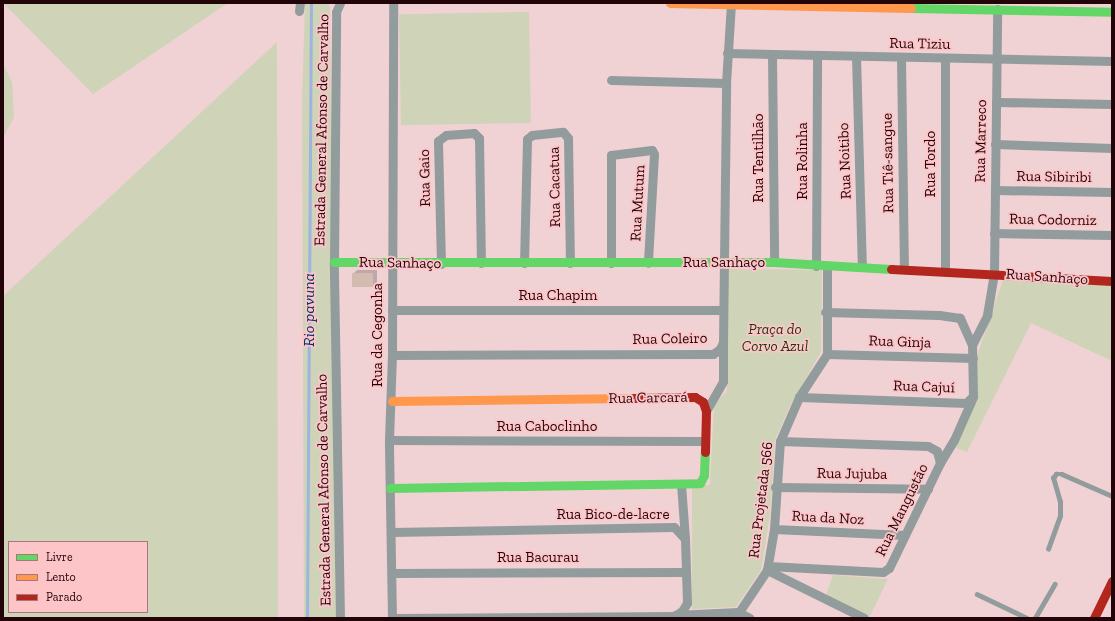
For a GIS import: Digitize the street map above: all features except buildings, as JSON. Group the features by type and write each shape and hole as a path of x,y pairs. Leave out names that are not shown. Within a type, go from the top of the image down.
{"street":[{"name":"Estrada General Afonso de Carvalho","path":"340,3 336,12 334,262 340,618"},
{"name":"Rua da Cegonha","path":"392,618 389,440 392,401 391,264 393,3"},
{"path":"670,3 823,4 1112,12"},
{"name":"Rua Coleiro","path":"392,355 713,354 720,350 723,342 726,83 731,4"},
{"name":"Rua Marreco","path":"972,346 987,315 994,273 997,9"},
{"name":"Rua Tiziu","path":"727,53 996,60 1112,61"},
{"name":"Rua Tentilhão","path":"772,54 774,262"},
{"name":"Rua Rolinha","path":"816,266 817,55"},
{"name":"Rua Noitibo","path":"856,56 862,265"},
{"name":"Rua Tiê-sangue","path":"901,57 904,268"},
{"name":"Rua Tordo","path":"945,58 945,270"},
{"path":"611,80 726,83"},
{"path":"996,102 1112,104"},
{"name":"Rua Cacatua","path":"524,263 527,139 532,135 563,132 568,138 570,263"},
{"name":"Rua Gaio","path":"441,264 438,141 446,135 474,133 479,138 482,263"},
{"path":"995,144 1112,148"},
{"name":"Rua Mutum","path":"611,263 611,155 652,150 654,154 648,263"},
{"name":"Rua Sibiribi","path":"995,190 1112,192"},
{"name":"Rua Codorniz","path":"994,234 1112,235"},
{"name":"Rua Sanhaço","path":"334,262 391,264 724,264 774,262 827,267 862,265 1112,281"},
{"path":"827,267 825,312 827,354"},
{"name":"Rua Chapim","path":"392,310 723,310"},
{"name":"Rua Cajuí","path":"799,397 966,403 973,396 972,346 962,321 956,317 825,312"},
{"path":"706,411 722,382 723,342"},
{"name":"Rua Ginja","path":"827,354 973,358"},
{"name":"Rua Projetada 566","path":"736,615 767,568 774,529 775,487 780,441 799,397 827,354"},
{"path":"940,463 954,440 973,396"},
{"name":"Rua Carcará","path":"390,488 681,484 702,481 706,411 703,402 695,398 392,401"},
{"name":"Rua Caboclinho","path":"389,440 705,441"},
{"name":"Rua Mangustão","path":"767,568 883,572 889,568 940,463 937,452 928,446 780,441"},
{"path":"681,484 685,539"},
{"name":"Rua Jujuba","path":"775,487 928,489"},
{"name":"Rua Bico-de-lacre","path":"391,532 674,527 685,539 687,603 682,611 674,616"},
{"name":"Rua da Noz","path":"774,529 905,535"},
{"path":"767,568 864,618"},
{"name":"Rua Bacurau","path":"392,573 685,572"},
{"path":"1094,618 1112,581"},
{"path":"396,618 736,615 750,618"}],"lane":[{"path":"1048,549 1060,516 1060,502 1053,478 1056,474 1062,474 1112,496"},
{"path":"1035,618 1055,584"},
{"path":"977,594 1027,618"}],"green space":[{"path":"3,3 228,3 93,94"},
{"path":"305,3 328,3 330,8 336,618 304,618 302,101"},
{"path":"529,12 531,123 401,125 399,14"},
{"path":"277,42 278,618 3,618 3,296"},
{"path":"3,64 12,82 14,117 3,138"},
{"name":"Praça do Corvo Azul","path":"728,269 822,270 821,352 791,404 775,440 770,515 761,570 736,607 692,609 692,486 710,485 714,404 727,391"},
{"path":"1004,277 1112,285 1112,361 1031,323 967,452 954,447 974,400 976,359"},
{"path":"833,575 888,579 869,618 825,598"}],"waterway":[{"name":"Rio pavuna","path":"307,618 311,3"}],"traffic: fast":[{"path":"911,8 1112,12"},
{"path":"334,262 774,262 891,269"},
{"path":"390,488 700,483 704,475 705,452"}],"traffic: slow":[{"path":"670,3 911,8"},
{"path":"392,401 633,398"}],"traffic: jam":[{"path":"891,269 1112,281"},
{"path":"633,398 695,397 703,402 706,411 705,452"},
{"path":"1094,618 1112,581"}]}
